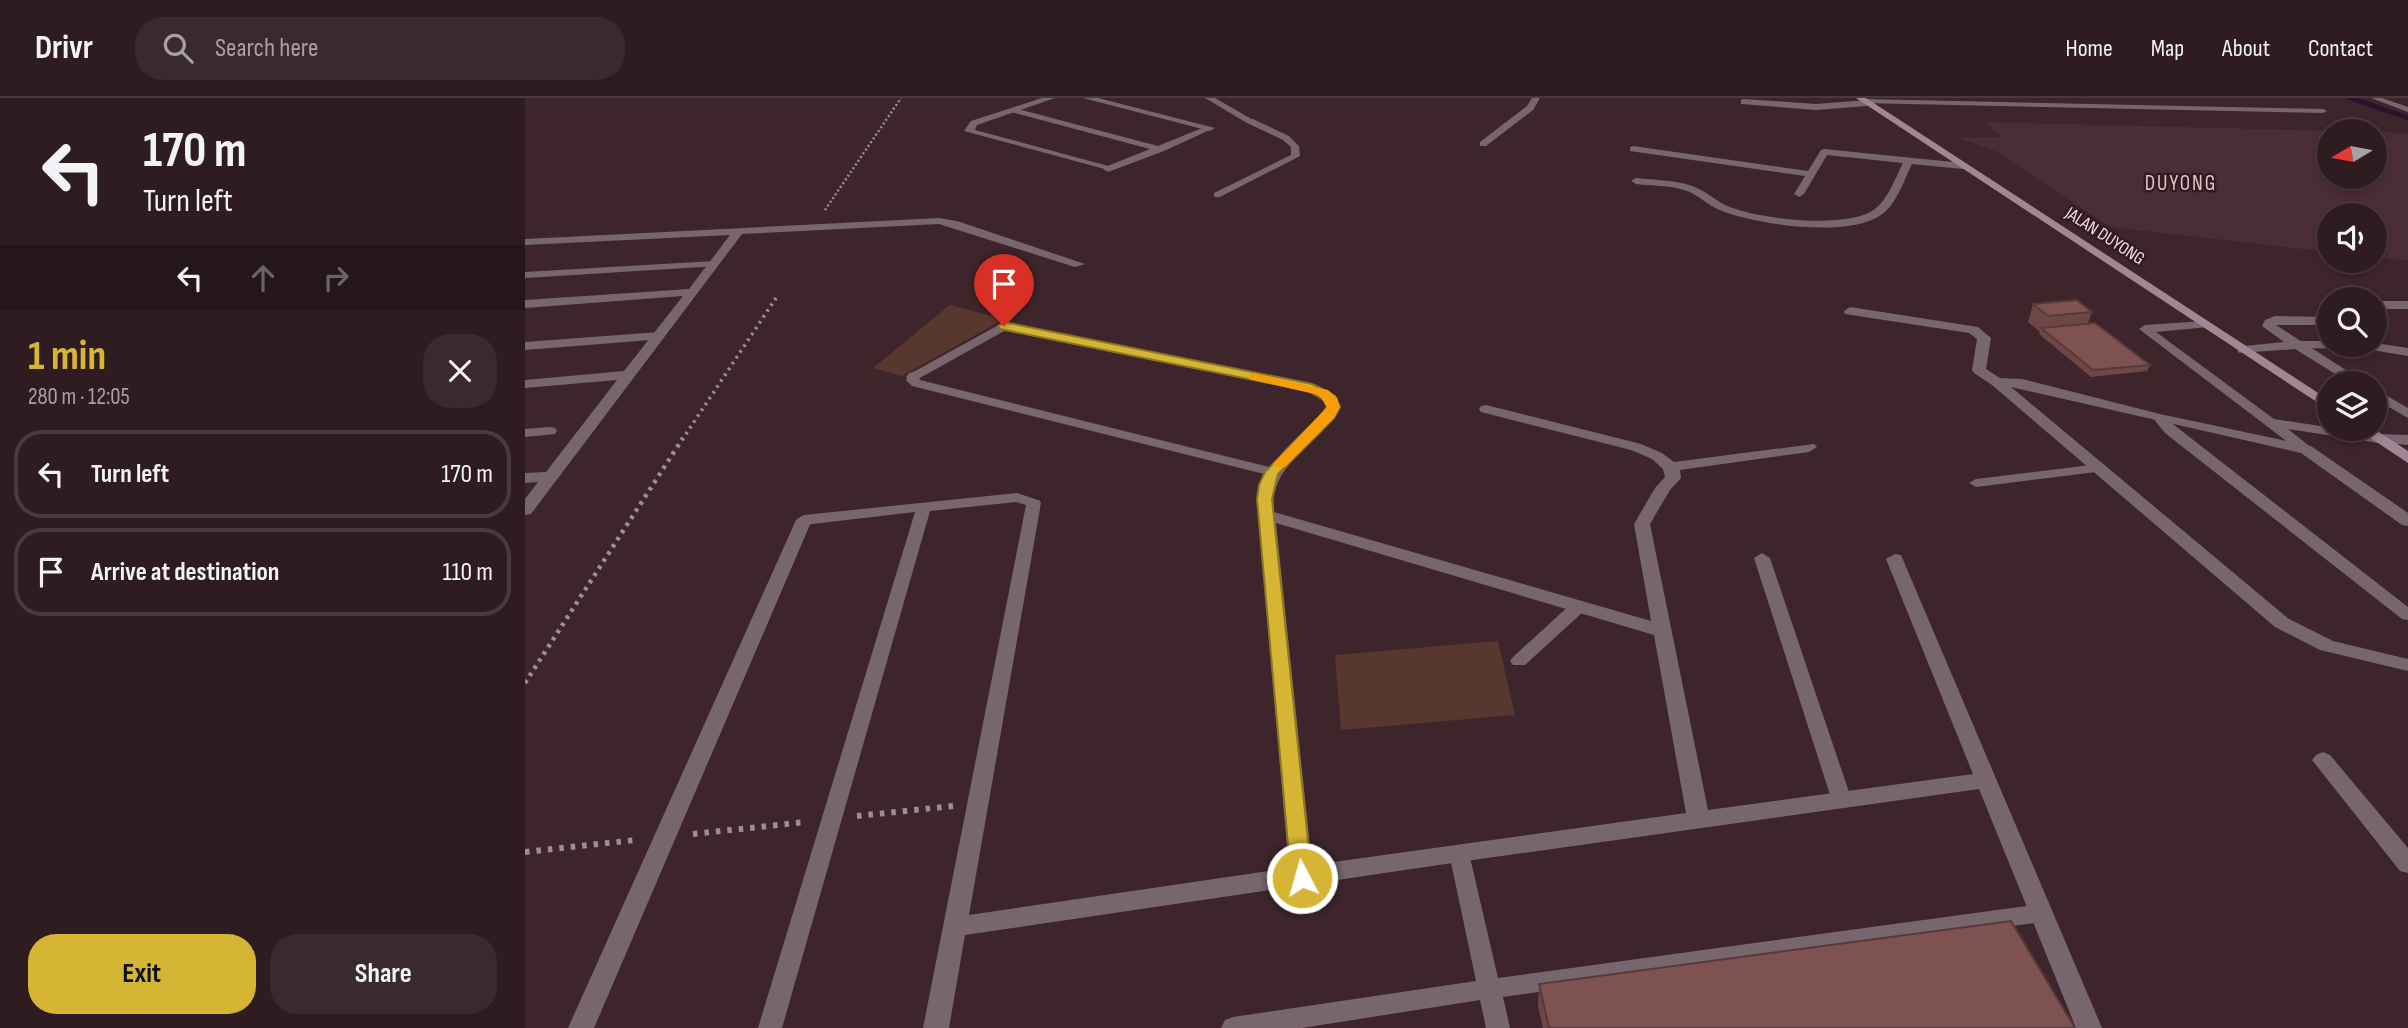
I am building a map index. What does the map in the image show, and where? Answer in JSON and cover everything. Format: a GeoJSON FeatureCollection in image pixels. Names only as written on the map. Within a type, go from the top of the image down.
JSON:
{"type":"FeatureCollection","features":[{"type":"Feature","properties":{"kind":"main road","name":"JALAN DUYONG"},"geometry":{"type":"LineString","coordinates":[[1864,100],[2317,398]]}},
{"type":"Feature","properties":{"kind":"main road"},"geometry":{"type":"LineString","coordinates":[[2382,441],[2408,458]]}},
{"type":"Feature","properties":{"kind":"street"},"geometry":{"type":"LineString","coordinates":[[1051,98],[974,123],[969,131],[1108,169]]}},
{"type":"Feature","properties":{"kind":"street"},"geometry":{"type":"LineString","coordinates":[[1087,98],[1210,128]]}},
{"type":"Feature","properties":{"kind":"street"},"geometry":{"type":"LineString","coordinates":[[1209,98],[1250,121]]}},
{"type":"Feature","properties":{"kind":"street"},"geometry":{"type":"LineString","coordinates":[[1483,145],[1529,108],[1536,98]]}},
{"type":"Feature","properties":{"kind":"street"},"geometry":{"type":"LineString","coordinates":[[1744,102],[1816,107],[1864,100]]}},
{"type":"Feature","properties":{"kind":"street"},"geometry":{"type":"LineString","coordinates":[[1633,149],[1811,174]]}},
{"type":"Feature","properties":{"kind":"street"},"geometry":{"type":"LineString","coordinates":[[1799,194],[1824,152],[1963,166]]}},
{"type":"Feature","properties":{"kind":"street"},"geometry":{"type":"LineString","coordinates":[[1636,181],[1699,192],[1716,205],[1738,213],[1806,223],[1842,223],[1877,213],[1888,200],[1908,162]]}},
{"type":"Feature","properties":{"kind":"street"},"geometry":{"type":"LineString","coordinates":[[525,242],[925,220],[953,223],[1079,264]]}},
{"type":"Feature","properties":{"kind":"street"},"geometry":{"type":"LineString","coordinates":[[525,510],[740,230]]}},
{"type":"Feature","properties":{"kind":"street"},"geometry":{"type":"LineString","coordinates":[[525,304],[692,292]]}},
{"type":"Feature","properties":{"kind":"street"},"geometry":{"type":"LineString","coordinates":[[2387,305],[2408,305]]}},
{"type":"Feature","properties":{"kind":"street"},"geometry":{"type":"LineString","coordinates":[[1850,311],[1973,330],[1984,338],[1979,370],[1997,382],[2282,623],[2327,646],[2408,665]]}},
{"type":"Feature","properties":{"kind":"street"},"geometry":{"type":"LineString","coordinates":[[2317,321],[2275,320],[2269,326],[2339,371]]}},
{"type":"Feature","properties":{"kind":"street"},"geometry":{"type":"LineString","coordinates":[[913,376],[1004,326],[1324,392],[1330,398],[1333,407],[1329,415],[1272,472],[1266,485],[1266,515],[1302,878]]}},
{"type":"Feature","properties":{"kind":"street"},"geometry":{"type":"LineString","coordinates":[[2243,350],[2297,345]]}},
{"type":"Feature","properties":{"kind":"street"},"geometry":{"type":"LineString","coordinates":[[525,384],[628,375]]}},
{"type":"Feature","properties":{"kind":"street"},"geometry":{"type":"LineString","coordinates":[[1997,382],[2022,383],[2160,418],[2306,449],[2408,522]]}},
{"type":"Feature","properties":{"kind":"street"},"geometry":{"type":"LineString","coordinates":[[2387,401],[2408,414]]}},
{"type":"Feature","properties":{"kind":"street"},"geometry":{"type":"LineString","coordinates":[[1486,409],[1636,447],[1657,456],[1671,467],[1673,478],[1663,488],[1642,524],[1699,821]]}},
{"type":"Feature","properties":{"kind":"street"},"geometry":{"type":"LineString","coordinates":[[2387,439],[2408,440]]}},
{"type":"Feature","properties":{"kind":"street"},"geometry":{"type":"LineString","coordinates":[[1671,467],[1809,447]]}},
{"type":"Feature","properties":{"kind":"street"},"geometry":{"type":"LineString","coordinates":[[525,478],[551,476]]}},
{"type":"Feature","properties":{"kind":"street"},"geometry":{"type":"LineString","coordinates":[[936,1028],[1033,503]]}},
{"type":"Feature","properties":{"kind":"street"},"geometry":{"type":"LineString","coordinates":[[1266,515],[1663,631]]}},
{"type":"Feature","properties":{"kind":"street"},"geometry":{"type":"LineString","coordinates":[[581,1028],[804,520]]}},
{"type":"Feature","properties":{"kind":"street"},"geometry":{"type":"LineString","coordinates":[[1895,559],[2089,1028]]}},
{"type":"Feature","properties":{"kind":"street"},"geometry":{"type":"LineString","coordinates":[[2323,760],[2408,864]]}},
{"type":"Feature","properties":{"kind":"street"},"geometry":{"type":"LineString","coordinates":[[954,927],[1459,853],[1987,780]]}},
{"type":"Feature","properties":{"kind":"lane"},"geometry":{"type":"LineString","coordinates":[[2375,98],[2408,110]]}},
{"type":"Feature","properties":{"kind":"lane"},"geometry":{"type":"LineString","coordinates":[[1864,100],[2323,111]]}},
{"type":"Feature","properties":{"kind":"lane"},"geometry":{"type":"LineString","coordinates":[[1014,110],[1161,149]]}},
{"type":"Feature","properties":{"kind":"lane"},"geometry":{"type":"LineString","coordinates":[[1217,195],[1296,156],[1296,146],[1286,138],[1250,121]]}},
{"type":"Feature","properties":{"kind":"lane"},"geometry":{"type":"LineString","coordinates":[[1108,169],[1210,128]]}},
{"type":"Feature","properties":{"kind":"lane"},"geometry":{"type":"LineString","coordinates":[[525,275],[714,264]]}},
{"type":"Feature","properties":{"kind":"lane"},"geometry":{"type":"LineString","coordinates":[[2205,325],[2145,329],[2306,449]]}},
{"type":"Feature","properties":{"kind":"lane"},"geometry":{"type":"LineString","coordinates":[[525,346],[659,336]]}},
{"type":"Feature","properties":{"kind":"lane"},"geometry":{"type":"LineString","coordinates":[[2297,345],[2367,345],[2408,352]]}},
{"type":"Feature","properties":{"kind":"lane"},"geometry":{"type":"LineString","coordinates":[[913,376],[912,380],[916,383],[1272,472]]}},
{"type":"Feature","properties":{"kind":"lane"},"geometry":{"type":"LineString","coordinates":[[2160,418],[2170,430],[2408,615]]}},
{"type":"Feature","properties":{"kind":"lane"},"geometry":{"type":"LineString","coordinates":[[2270,423],[2317,430]]}},
{"type":"Feature","properties":{"kind":"lane"},"geometry":{"type":"LineString","coordinates":[[525,433],[550,431]]}},
{"type":"Feature","properties":{"kind":"lane"},"geometry":{"type":"LineString","coordinates":[[1976,483],[2099,468]]}},
{"type":"Feature","properties":{"kind":"lane"},"geometry":{"type":"LineString","coordinates":[[804,520],[1017,497],[1033,503]]}},
{"type":"Feature","properties":{"kind":"lane"},"geometry":{"type":"LineString","coordinates":[[770,1028],[924,507]]}},
{"type":"Feature","properties":{"kind":"lane"},"geometry":{"type":"LineString","coordinates":[[1762,558],[1842,801]]}},
{"type":"Feature","properties":{"kind":"lane"},"geometry":{"type":"LineString","coordinates":[[1518,661],[1578,607]]}},
{"type":"Feature","properties":{"kind":"lane"},"geometry":{"type":"LineString","coordinates":[[1459,853],[1498,1028]]}},
{"type":"Feature","properties":{"kind":"lane"},"geometry":{"type":"LineString","coordinates":[[1233,1028],[1489,989],[2041,913]]}},
{"type":"Feature","properties":{"kind":"path"},"geometry":{"type":"LineString","coordinates":[[821,225],[895,103],[901,98]]}},
{"type":"Feature","properties":{"kind":"path"},"geometry":{"type":"LineString","coordinates":[[525,683],[600,564],[776,298]]}},
{"type":"Feature","properties":{"kind":"path"},"geometry":{"type":"LineString","coordinates":[[525,852],[665,837]]}},
{"type":"Feature","properties":{"kind":"shaded area"},"geometry":{"type":"Polygon","coordinates":[[[1985,122],[2317,130],[2317,189],[2387,189],[2387,132],[2408,133],[2408,261],[2387,258],[2387,203],[2317,203],[2317,251],[2110,227],[1997,152],[1959,138],[2002,137],[1985,122]]]}},
{"type":"Feature","properties":{"kind":"shaded area"},"geometry":{"type":"Polygon","coordinates":[[[950,305],[1004,319],[902,376],[873,368],[950,305]]]}},
{"type":"Feature","properties":{"kind":"shaded area"},"geometry":{"type":"Polygon","coordinates":[[[1498,641],[1515,715],[1341,730],[1335,655],[1498,641]]]}},
{"type":"Feature","properties":{"kind":"building"},"geometry":{"type":"Polygon","coordinates":[[[2077,300],[2092,312],[2048,316],[2033,304],[2077,300]]]}},
{"type":"Feature","properties":{"kind":"building"},"geometry":{"type":"Polygon","coordinates":[[[2095,323],[2150,365],[2093,370],[2041,328],[2095,323]]]}},
{"type":"Feature","properties":{"kind":"building"},"geometry":{"type":"Polygon","coordinates":[[[2011,921],[2075,1028],[1549,1028],[1539,984],[2011,921]]]}},
{"type":"Feature","properties":{"kind":"waterway"},"geometry":{"type":"LineString","coordinates":[[2350,98],[2408,118]]}},
{"type":"Feature","properties":{"kind":"slow traffic"},"geometry":{"type":"LineString","coordinates":[[1254,376],[1324,392],[1333,407],[1329,415],[1280,464]]}},
{"type":"Feature","properties":{"kind":"district","name":"DUYONG"},"geometry":{"type":"Point","coordinates":[2181,183]}},
{"type":"Feature","properties":{"kind":"route"},"geometry":{"type":"LineString","coordinates":[[1004,326],[1312,388],[1324,392],[1330,398],[1333,407],[1329,415],[1272,472],[1266,485],[1265,499],[1302,878]]}}]}
